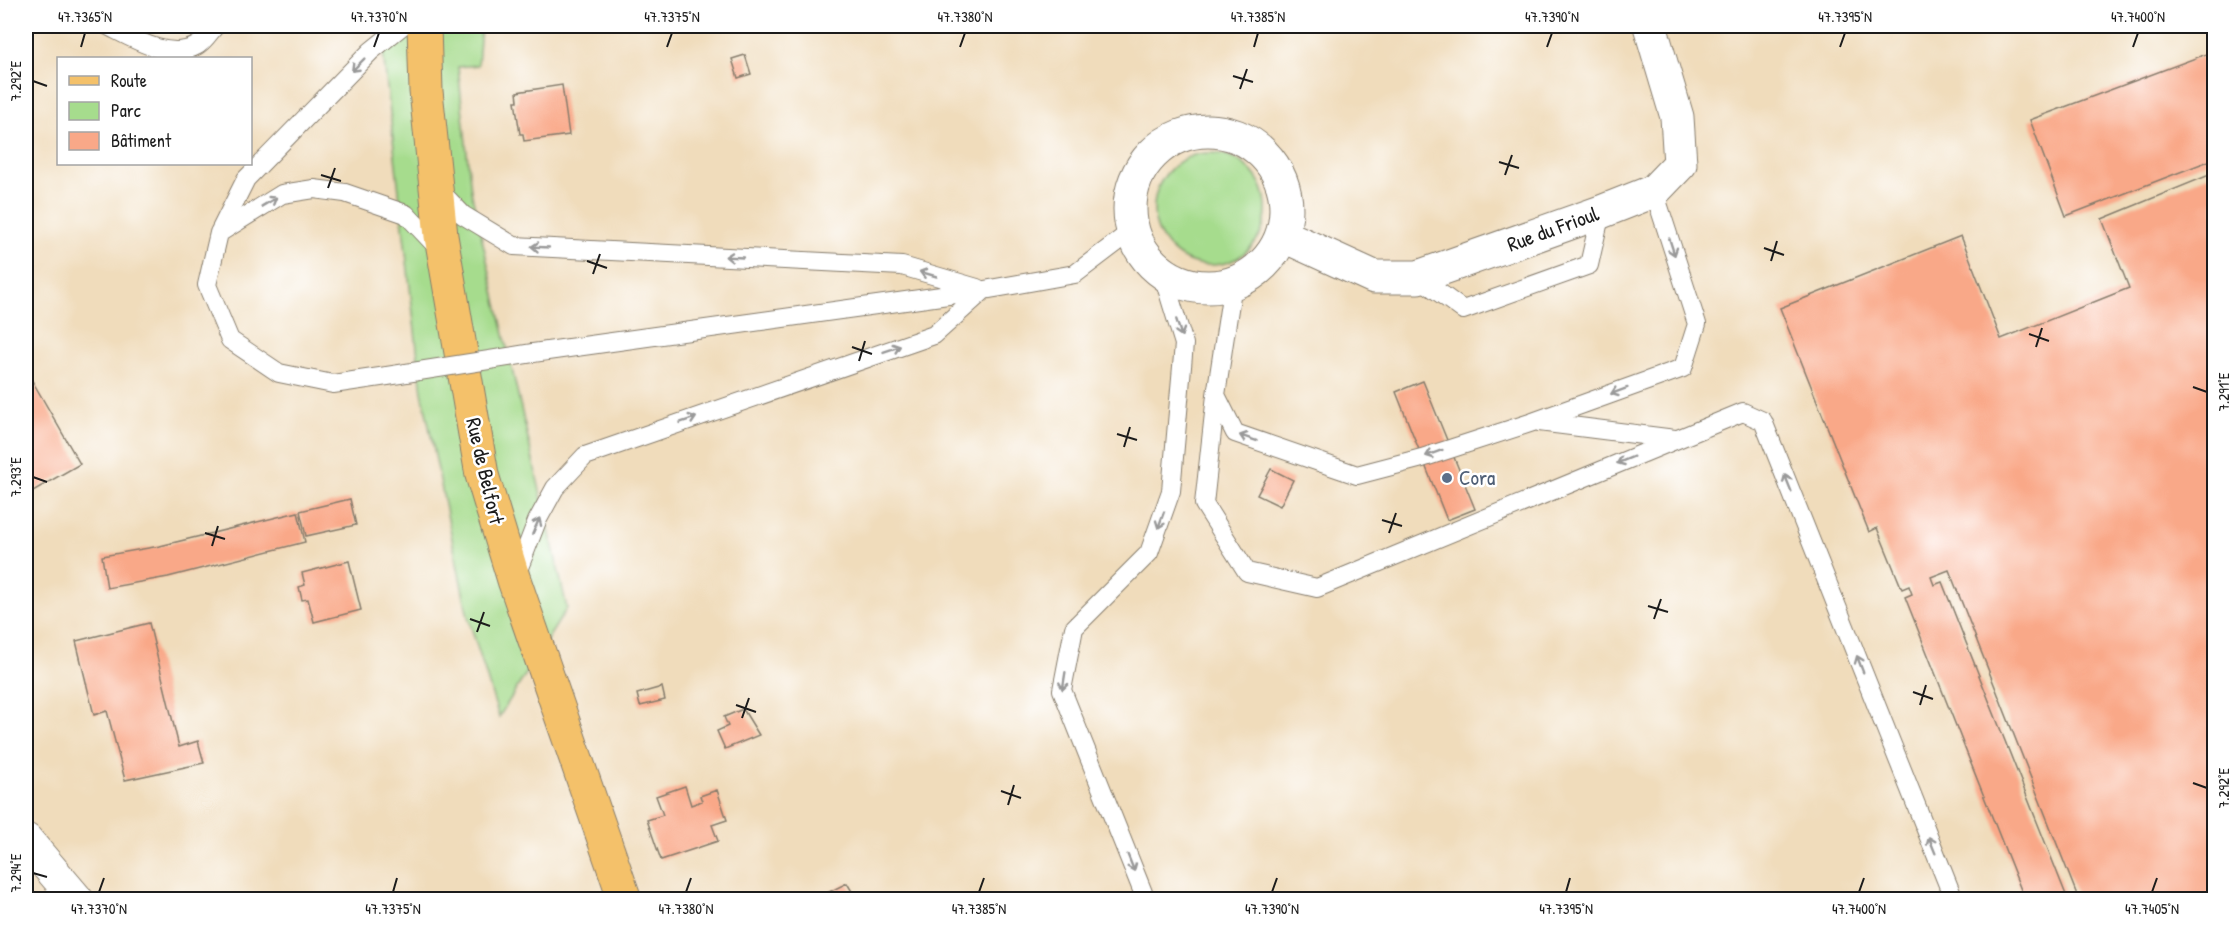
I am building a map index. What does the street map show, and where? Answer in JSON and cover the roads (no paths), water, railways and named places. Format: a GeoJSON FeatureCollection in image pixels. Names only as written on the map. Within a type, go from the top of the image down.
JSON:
{"type":"FeatureCollection","features":[{"type":"Feature","properties":{"kind":"main road","name":"Rue de Belfort"},"geometry":{"type":"LineString","coordinates":[[424,26],[426,91],[444,255],[482,475],[514,580],[625,900]]}},
{"type":"Feature","properties":{"kind":"street","name":"Rue du Frioul"},"geometry":{"type":"LineString","coordinates":[[1282,235],[1374,277],[1418,277],[1654,191],[1680,164],[1677,117],[1650,26]]}},
{"type":"Feature","properties":{"kind":"street"},"geometry":{"type":"LineString","coordinates":[[1214,131],[1237,136],[1257,148],[1273,166],[1283,188],[1286,212],[1282,235],[1270,256],[1254,273],[1233,283],[1208,288],[1184,284],[1162,272],[1144,254],[1133,230],[1130,205],[1135,180],[1148,158],[1168,142],[1190,133],[1214,131]]}},
{"type":"Feature","properties":{"kind":"street"},"geometry":{"type":"LineString","coordinates":[[26,840],[77,900]]}},
{"type":"Feature","properties":{"kind":"lane"},"geometry":{"type":"LineString","coordinates":[[108,26],[141,42],[176,51],[197,46],[215,26]]}},
{"type":"Feature","properties":{"kind":"lane"},"geometry":{"type":"LineString","coordinates":[[402,26],[371,51],[246,179],[219,233],[207,285],[230,340],[279,373],[333,384],[533,353],[984,290],[1076,274],[1133,230]]}},
{"type":"Feature","properties":{"kind":"lane"},"geometry":{"type":"LineString","coordinates":[[436,187],[463,215],[514,246],[902,266],[984,290]]}},
{"type":"Feature","properties":{"kind":"lane"},"geometry":{"type":"LineString","coordinates":[[219,233],[282,194],[314,189],[345,193],[406,214],[444,255]]}},
{"type":"Feature","properties":{"kind":"lane"},"geometry":{"type":"LineString","coordinates":[[1216,395],[1235,433],[1356,475],[1422,458],[1533,422],[1683,368],[1697,324],[1654,191]]}},
{"type":"Feature","properties":{"kind":"lane"},"geometry":{"type":"LineString","coordinates":[[1418,277],[1463,310],[1589,265],[1601,212]]}},
{"type":"Feature","properties":{"kind":"lane"},"geometry":{"type":"LineString","coordinates":[[1146,900],[1062,690],[1074,628],[1149,553],[1171,491],[1184,344],[1162,272]]}},
{"type":"Feature","properties":{"kind":"lane"},"geometry":{"type":"LineString","coordinates":[[1233,283],[1216,395],[1204,504],[1247,572],[1317,588],[1743,412],[1763,421],[1954,900]]}},
{"type":"Feature","properties":{"kind":"lane"},"geometry":{"type":"LineString","coordinates":[[514,580],[537,521],[555,488],[585,456],[934,335],[984,290]]}},
{"type":"Feature","properties":{"kind":"lane"},"geometry":{"type":"LineString","coordinates":[[1533,422],[1677,439]]}},
{"type":"Feature","properties":{"kind":"place","name":"Cora"},"geometry":{"type":"Point","coordinates":[1447,478]}}]}
